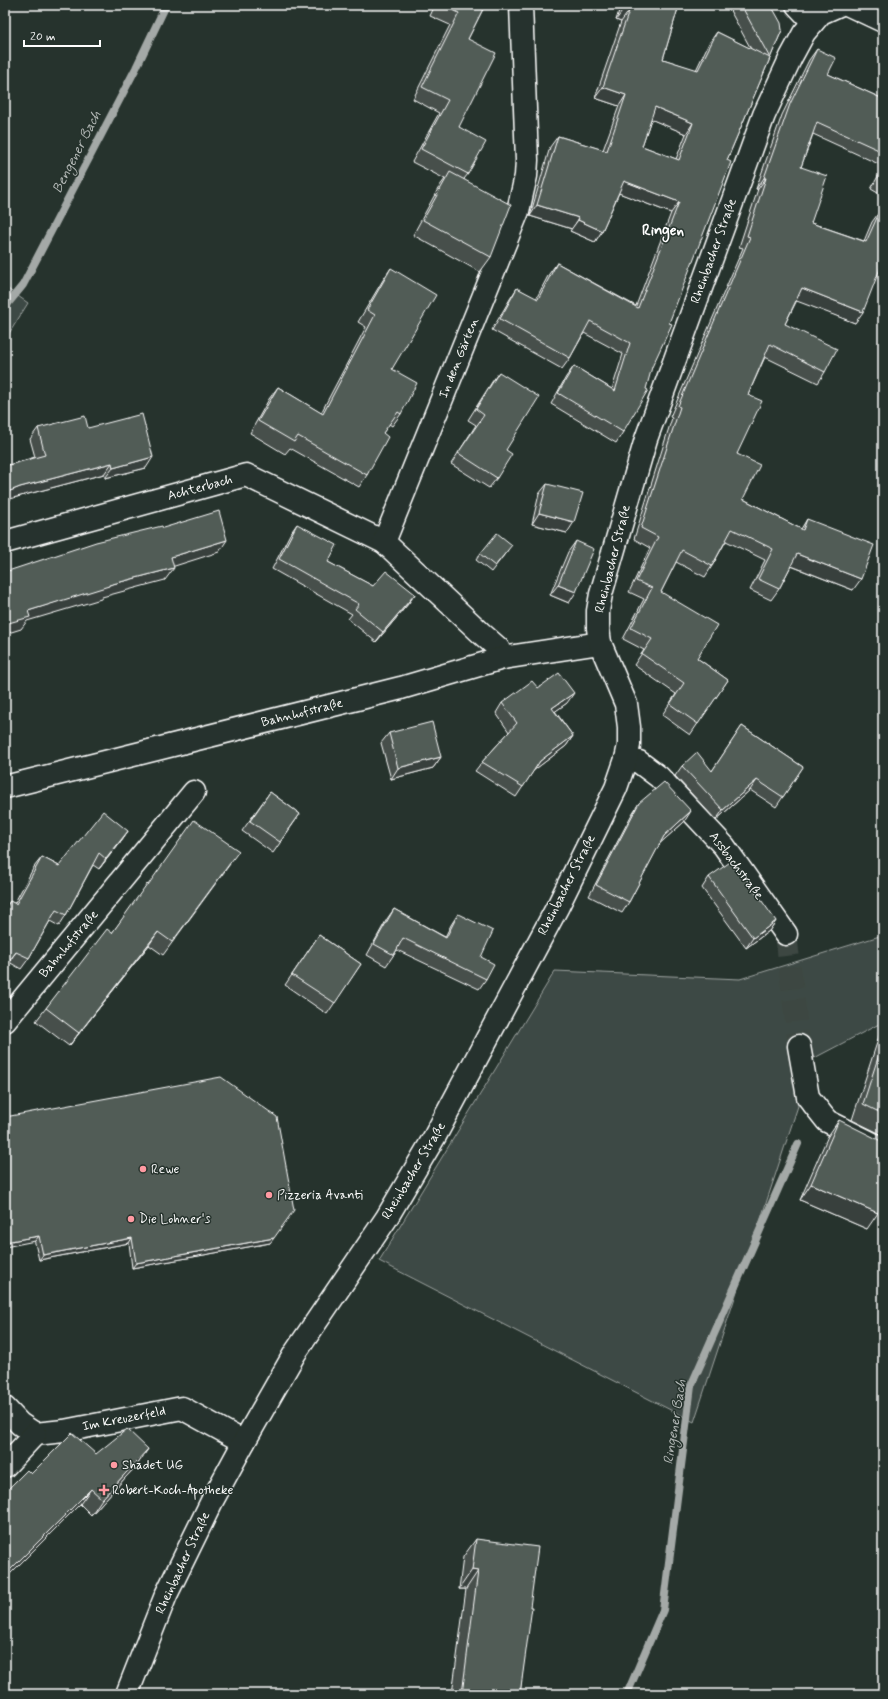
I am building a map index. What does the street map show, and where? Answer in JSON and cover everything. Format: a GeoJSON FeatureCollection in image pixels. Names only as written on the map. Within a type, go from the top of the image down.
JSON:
{"type":"FeatureCollection","features":[{"type":"Feature","properties":{"kind":"street","name":"In den Gärten"},"geometry":{"type":"LineString","coordinates":[[384,542],[518,211],[527,160],[521,5]]}},
{"type":"Feature","properties":{"kind":"street"},"geometry":{"type":"LineString","coordinates":[[797,5],[813,22]]}},
{"type":"Feature","properties":{"kind":"street","name":"Rheinbacher Straße"},"geometry":{"type":"LineString","coordinates":[[127,1694],[166,1595],[212,1501],[295,1353],[386,1219],[435,1136],[558,906],[616,788],[629,745],[628,714],[621,691],[600,643],[598,628],[601,594],[646,439],[764,115],[804,33],[813,22],[828,9],[839,5]]}},
{"type":"Feature","properties":{"kind":"street"},"geometry":{"type":"LineString","coordinates":[[859,7],[883,21]]}},
{"type":"Feature","properties":{"kind":"street","name":"Achterbach"},"geometry":{"type":"LineString","coordinates":[[5,542],[246,475],[384,542]]}},
{"type":"Feature","properties":{"kind":"street"},"geometry":{"type":"LineString","coordinates":[[384,542],[481,634],[498,648],[503,658]]}},
{"type":"Feature","properties":{"kind":"street","name":"Bahnhofstraße"},"geometry":{"type":"LineString","coordinates":[[5,787],[401,688],[503,658],[600,643]]}},
{"type":"Feature","properties":{"kind":"street","name":"Assbachstraße"},"geometry":{"type":"LineString","coordinates":[[626,759],[639,762],[659,777],[724,846],[786,934]]}},
{"type":"Feature","properties":{"kind":"street","name":"Bahnhofstraße"},"geometry":{"type":"LineString","coordinates":[[5,1021],[194,792]]}},
{"type":"Feature","properties":{"kind":"street"},"geometry":{"type":"LineString","coordinates":[[799,1046],[808,1097],[827,1121],[883,1149]]}},
{"type":"Feature","properties":{"kind":"street"},"geometry":{"type":"LineString","coordinates":[[5,1408],[20,1424],[35,1434],[5,1466]]}},
{"type":"Feature","properties":{"kind":"street","name":"Im Kreuzerfeld"},"geometry":{"type":"LineString","coordinates":[[35,1434],[64,1431],[182,1408],[244,1442]]}},
{"type":"Feature","properties":{"kind":"shaded area"},"geometry":{"type":"Polygon","coordinates":[[[5,287],[28,303],[5,340],[5,287]]]}},
{"type":"Feature","properties":{"kind":"shaded area"},"geometry":{"type":"Polygon","coordinates":[[[883,935],[883,1022],[801,1065],[798,1106],[694,1422],[379,1261],[555,971],[740,979],[883,935]]]}},
{"type":"Feature","properties":{"kind":"building"},"geometry":{"type":"Polygon","coordinates":[[[443,5],[485,5],[468,39],[496,53],[459,127],[486,142],[468,174],[421,149],[448,100],[422,87],[459,13],[443,5]]]}},
{"type":"Feature","properties":{"kind":"building"},"geometry":{"type":"Polygon","coordinates":[[[625,5],[679,5],[663,59],[698,70],[717,32],[770,58],[741,5],[771,5],[781,23],[782,30],[727,160],[731,162],[669,323],[672,324],[652,367],[646,389],[648,390],[623,432],[558,393],[574,366],[615,391],[630,343],[590,321],[570,358],[500,319],[517,288],[538,299],[557,263],[638,308],[679,202],[624,181],[602,231],[578,220],[579,218],[537,205],[558,136],[607,151],[626,95],[603,87],[629,11],[624,9],[625,5]],[[655,107],[642,146],[679,160],[693,123],[655,107]]]}},
{"type":"Feature","properties":{"kind":"building"},"geometry":{"type":"Polygon","coordinates":[[[817,49],[836,58],[828,74],[883,99],[883,152],[817,122],[801,167],[827,176],[811,223],[866,242],[880,211],[883,212],[883,261],[863,312],[802,288],[785,324],[837,349],[825,372],[770,344],[748,395],[762,401],[737,454],[760,465],[743,499],[803,530],[807,519],[874,545],[861,579],[797,554],[779,589],[758,579],[773,549],[732,529],[712,566],[682,550],[661,592],[717,625],[697,658],[728,680],[698,724],[670,704],[684,683],[642,654],[652,639],[631,628],[652,588],[636,581],[658,537],[641,528],[680,407],[678,406],[750,237],[747,236],[766,178],[764,178],[790,104],[817,49]]]}},
{"type":"Feature","properties":{"kind":"building"},"geometry":{"type":"Polygon","coordinates":[[[883,171],[883,180],[879,178],[883,171]]]}},
{"type":"Feature","properties":{"kind":"building"},"geometry":{"type":"Polygon","coordinates":[[[450,172],[511,205],[491,257],[423,220],[450,172]]]}},
{"type":"Feature","properties":{"kind":"building"},"geometry":{"type":"Polygon","coordinates":[[[391,268],[436,295],[392,369],[417,383],[401,414],[398,412],[383,433],[388,437],[367,475],[298,436],[294,442],[258,421],[278,387],[323,414],[375,315],[367,310],[391,268]]]}},
{"type":"Feature","properties":{"kind":"building"},"geometry":{"type":"Polygon","coordinates":[[[499,372],[539,397],[506,450],[512,454],[497,478],[458,453],[484,415],[476,409],[499,372]]]}},
{"type":"Feature","properties":{"kind":"building"},"geometry":{"type":"Polygon","coordinates":[[[142,414],[153,457],[113,468],[112,463],[20,487],[5,493],[5,466],[45,455],[38,428],[85,416],[88,428],[142,414]]]}},
{"type":"Feature","properties":{"kind":"building"},"geometry":{"type":"Polygon","coordinates":[[[547,484],[583,493],[574,522],[539,513],[547,484]]]}},
{"type":"Feature","properties":{"kind":"building"},"geometry":{"type":"Polygon","coordinates":[[[219,511],[227,540],[171,557],[174,568],[109,585],[28,611],[30,617],[5,624],[5,572],[96,542],[162,526],[163,528],[219,511]]]}},
{"type":"Feature","properties":{"kind":"building"},"geometry":{"type":"Polygon","coordinates":[[[297,524],[337,545],[328,562],[373,586],[386,571],[415,594],[383,632],[355,609],[359,604],[279,559],[297,524]]]}},
{"type":"Feature","properties":{"kind":"building"},"geometry":{"type":"Polygon","coordinates":[[[497,533],[512,545],[495,566],[480,554],[497,533]]]}},
{"type":"Feature","properties":{"kind":"building"},"geometry":{"type":"Polygon","coordinates":[[[576,541],[594,549],[576,592],[558,585],[576,541]]]}},
{"type":"Feature","properties":{"kind":"building"},"geometry":{"type":"Polygon","coordinates":[[[559,673],[574,693],[552,708],[573,736],[540,761],[523,787],[482,762],[517,723],[502,703],[532,681],[538,688],[559,673]]]}},
{"type":"Feature","properties":{"kind":"building"},"geometry":{"type":"Polygon","coordinates":[[[432,722],[441,757],[398,768],[389,733],[432,722]]]}},
{"type":"Feature","properties":{"kind":"building"},"geometry":{"type":"Polygon","coordinates":[[[742,726],[803,767],[783,797],[757,780],[723,810],[682,766],[697,752],[712,771],[742,726]]]}},
{"type":"Feature","properties":{"kind":"building"},"geometry":{"type":"Polygon","coordinates":[[[664,782],[691,811],[664,836],[629,902],[596,885],[639,803],[664,782]]]}},
{"type":"Feature","properties":{"kind":"building"},"geometry":{"type":"Polygon","coordinates":[[[270,792],[300,814],[280,842],[250,821],[270,792]]]}},
{"type":"Feature","properties":{"kind":"building"},"geometry":{"type":"Polygon","coordinates":[[[103,811],[128,831],[106,859],[99,853],[66,915],[56,910],[29,958],[16,952],[5,966],[5,909],[10,901],[16,904],[42,857],[59,866],[103,811]]]}},
{"type":"Feature","properties":{"kind":"building"},"geometry":{"type":"Polygon","coordinates":[[[194,820],[239,851],[172,942],[158,932],[79,1033],[46,1008],[107,929],[112,933],[194,820]]]}},
{"type":"Feature","properties":{"kind":"building"},"geometry":{"type":"Polygon","coordinates":[[[733,860],[776,921],[753,938],[709,877],[733,860]]]}},
{"type":"Feature","properties":{"kind":"building"},"geometry":{"type":"Polygon","coordinates":[[[394,909],[446,938],[458,914],[493,931],[481,957],[494,964],[486,979],[403,938],[394,955],[374,944],[394,909]]]}},
{"type":"Feature","properties":{"kind":"building"},"geometry":{"type":"Polygon","coordinates":[[[319,935],[361,964],[335,1003],[292,975],[319,935]]]}},
{"type":"Feature","properties":{"kind":"building"},"geometry":{"type":"Polygon","coordinates":[[[883,1042],[883,1114],[863,1104],[883,1042]]]}},
{"type":"Feature","properties":{"kind":"building","name":"Rewe"},"geometry":{"type":"Polygon","coordinates":[[[221,1077],[277,1117],[294,1210],[274,1238],[136,1263],[132,1238],[43,1255],[39,1236],[5,1242],[5,1117],[221,1077]]]}},
{"type":"Feature","properties":{"kind":"building"},"geometry":{"type":"Polygon","coordinates":[[[839,1120],[883,1142],[883,1201],[878,1213],[811,1184],[839,1120]]]}},
{"type":"Feature","properties":{"kind":"building"},"geometry":{"type":"Polygon","coordinates":[[[127,1429],[148,1449],[102,1499],[91,1489],[5,1575],[5,1492],[27,1470],[31,1474],[72,1433],[96,1454],[127,1429]]]}},
{"type":"Feature","properties":{"kind":"building"},"geometry":{"type":"Polygon","coordinates":[[[476,1539],[538,1547],[530,1607],[532,1607],[520,1694],[462,1694],[478,1571],[472,1570],[476,1539]]]}},
{"type":"Feature","properties":{"kind":"waterway","name":"Bengener Bach"},"geometry":{"type":"LineString","coordinates":[[5,307],[23,285],[136,68],[166,5]]}},
{"type":"Feature","properties":{"kind":"waterway","name":"Ringener Bach"},"geometry":{"type":"LineString","coordinates":[[627,1694],[663,1610],[691,1386],[798,1144]]}},
{"type":"Feature","properties":{"kind":"tunnel"},"geometry":{"type":"LineString","coordinates":[[786,934],[799,1046]]}},
{"type":"Feature","properties":{"kind":"place","name":"Rewe"},"geometry":{"type":"Point","coordinates":[143,1169]}},
{"type":"Feature","properties":{"kind":"place","name":"Pizzeria Avanti"},"geometry":{"type":"Point","coordinates":[269,1195]}},
{"type":"Feature","properties":{"kind":"place","name":"Die Lohner's"},"geometry":{"type":"Point","coordinates":[131,1219]}},
{"type":"Feature","properties":{"kind":"place","name":"Shadet UG"},"geometry":{"type":"Point","coordinates":[114,1465]}},
{"type":"Feature","properties":{"kind":"place","name":"Robert-Koch-Apotheke"},"geometry":{"type":"Point","coordinates":[104,1490]}},
{"type":"Feature","properties":{"kind":"district","name":"Ringen"},"geometry":{"type":"Point","coordinates":[663,231]}}]}
